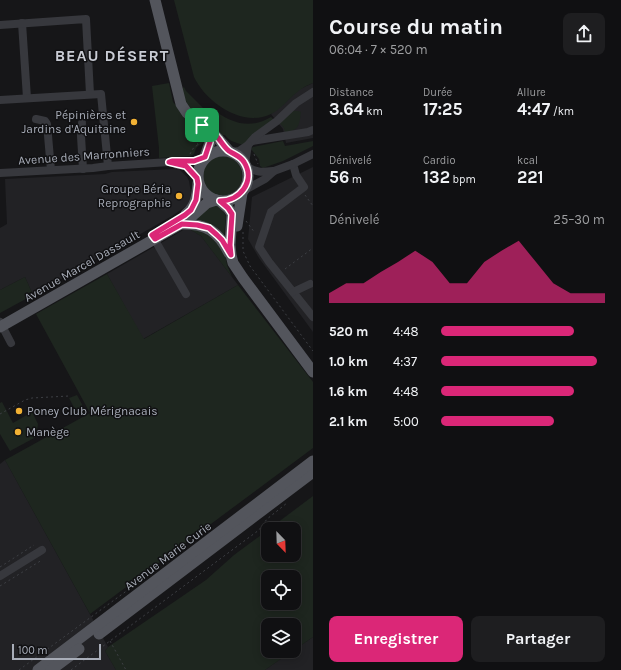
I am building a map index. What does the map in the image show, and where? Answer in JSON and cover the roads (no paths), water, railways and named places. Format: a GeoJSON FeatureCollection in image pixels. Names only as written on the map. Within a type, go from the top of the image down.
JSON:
{"type":"FeatureCollection","features":[{"type":"Feature","properties":{"kind":"main road"},"geometry":{"type":"LineString","coordinates":[[155,0],[181,104],[188,113],[213,133],[245,164],[248,176],[246,186],[242,192],[232,200],[218,201]]}},
{"type":"Feature","properties":{"kind":"main road"},"geometry":{"type":"LineString","coordinates":[[202,125],[210,142],[204,158],[198,167],[198,181],[202,191],[208,197],[218,201],[228,208],[232,214],[230,245],[231,255]]}},
{"type":"Feature","properties":{"kind":"main road"},"geometry":{"type":"LineString","coordinates":[[204,158],[216,151],[231,152]]}},
{"type":"Feature","properties":{"kind":"main road","name":"Avenue Marcel Dassault"},"geometry":{"type":"LineString","coordinates":[[154,237],[191,210],[195,203],[198,181]]}},
{"type":"Feature","properties":{"kind":"main road"},"geometry":{"type":"LineString","coordinates":[[242,192],[236,237],[239,259],[249,275],[313,360]]}},
{"type":"Feature","properties":{"kind":"main road","name":"Avenue Marcel Dassault"},"geometry":{"type":"LineString","coordinates":[[1,325],[154,237],[182,224],[207,203],[218,201]]}},
{"type":"Feature","properties":{"kind":"main road"},"geometry":{"type":"LineString","coordinates":[[182,224],[204,226],[222,240],[238,271],[313,372]]}},
{"type":"Feature","properties":{"kind":"main road","name":"Avenue Marie Curie"},"geometry":{"type":"LineString","coordinates":[[38,670],[313,462]]}},
{"type":"Feature","properties":{"kind":"main road","name":"Avenue Marie Curie"},"geometry":{"type":"LineString","coordinates":[[51,670],[313,472]]}},
{"type":"Feature","properties":{"kind":"street"},"geometry":{"type":"LineString","coordinates":[[0,25],[86,19],[90,94]]}},
{"type":"Feature","properties":{"kind":"street"},"geometry":{"type":"LineString","coordinates":[[22,23],[27,98]]}},
{"type":"Feature","properties":{"kind":"street"},"geometry":{"type":"LineString","coordinates":[[231,152],[239,151],[250,143],[255,137],[275,123],[296,103],[313,92]]}},
{"type":"Feature","properties":{"kind":"street"},"geometry":{"type":"LineString","coordinates":[[0,100],[101,94],[108,166]]}},
{"type":"Feature","properties":{"kind":"street"},"geometry":{"type":"LineString","coordinates":[[36,119],[46,121],[47,124],[51,170]]}},
{"type":"Feature","properties":{"kind":"street"},"geometry":{"type":"LineString","coordinates":[[82,123],[81,136],[83,169]]}},
{"type":"Feature","properties":{"kind":"street"},"geometry":{"type":"LineString","coordinates":[[275,123],[280,130],[281,136]]}},
{"type":"Feature","properties":{"kind":"street"},"geometry":{"type":"LineString","coordinates":[[250,143],[313,130]]}},
{"type":"Feature","properties":{"kind":"street"},"geometry":{"type":"LineString","coordinates":[[250,143],[245,164],[257,172],[263,173],[274,171],[313,154]]}},
{"type":"Feature","properties":{"kind":"street","name":"Avenue des Marronniers"},"geometry":{"type":"LineString","coordinates":[[0,173],[83,169],[172,161],[194,161],[204,158]]}},
{"type":"Feature","properties":{"kind":"street","name":"Avenue des Marronniers"},"geometry":{"type":"LineString","coordinates":[[169,162],[186,166],[198,181]]}},
{"type":"Feature","properties":{"kind":"street"},"geometry":{"type":"LineString","coordinates":[[293,164],[296,175],[304,187],[271,212],[259,247],[269,262],[313,317]]}},
{"type":"Feature","properties":{"kind":"street"},"geometry":{"type":"LineString","coordinates":[[242,192],[265,179],[274,171]]}},
{"type":"Feature","properties":{"kind":"street"},"geometry":{"type":"LineString","coordinates":[[154,237],[186,294]]}},
{"type":"Feature","properties":{"kind":"street"},"geometry":{"type":"LineString","coordinates":[[293,292],[310,284]]}},
{"type":"Feature","properties":{"kind":"street"},"geometry":{"type":"LineString","coordinates":[[1,325],[11,342]]}},
{"type":"Feature","properties":{"kind":"street"},"geometry":{"type":"LineString","coordinates":[[0,576],[42,550]]}},
{"type":"Feature","properties":{"kind":"place","name":"Pépinières et Jardins d'Aquitaine"},"geometry":{"type":"Point","coordinates":[134,122]}},
{"type":"Feature","properties":{"kind":"place","name":"Groupe Béria Reprographie"},"geometry":{"type":"Point","coordinates":[179,196]}},
{"type":"Feature","properties":{"kind":"place","name":"Poney Club Mérignacais"},"geometry":{"type":"Point","coordinates":[19,411]}},
{"type":"Feature","properties":{"kind":"place","name":"Manège"},"geometry":{"type":"Point","coordinates":[18,432]}},
{"type":"Feature","properties":{"kind":"district","name":"BEAU DÉSERT"},"geometry":{"type":"Point","coordinates":[112,55]}}]}
